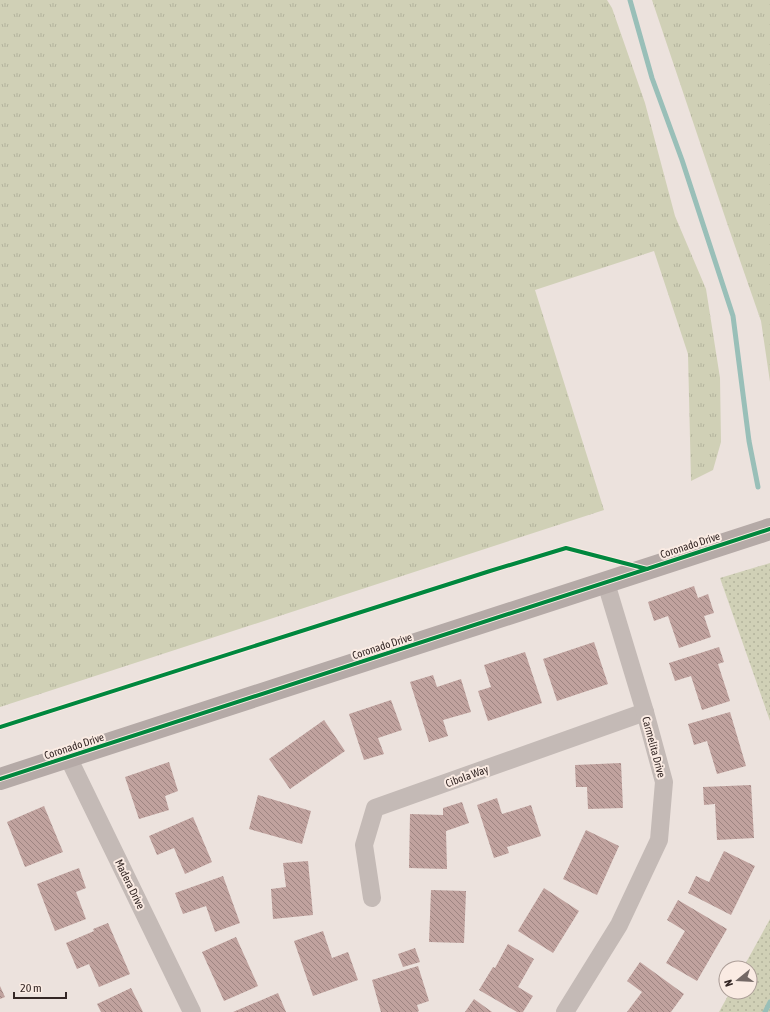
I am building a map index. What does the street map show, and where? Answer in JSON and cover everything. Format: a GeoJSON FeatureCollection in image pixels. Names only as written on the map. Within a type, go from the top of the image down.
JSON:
{"type":"FeatureCollection","features":[{"type":"Feature","properties":{"kind":"street","name":"Coronado Drive"},"geometry":{"type":"LineString","coordinates":[[0,779],[770,529]]}},
{"type":"Feature","properties":{"kind":"street","name":"Carmelita Drive"},"geometry":{"type":"LineString","coordinates":[[566,1012],[619,925],[659,840],[664,782],[645,712],[606,583]]}},
{"type":"Feature","properties":{"kind":"street","name":"Cibola Way"},"geometry":{"type":"LineString","coordinates":[[372,898],[364,845],[375,808],[645,712]]}},
{"type":"Feature","properties":{"kind":"street","name":"Madera Drive"},"geometry":{"type":"LineString","coordinates":[[68,757],[192,1012]]}},
{"type":"Feature","properties":{"kind":"green space"},"geometry":{"type":"Polygon","coordinates":[[[0,0],[607,0],[612,8],[645,103],[675,216],[706,289],[720,378],[721,442],[713,470],[691,481],[688,354],[654,251],[535,290],[604,510],[0,707],[0,0]]]}},
{"type":"Feature","properties":{"kind":"green space"},"geometry":{"type":"Polygon","coordinates":[[[652,0],[770,0],[770,382],[761,321],[652,0]]]}},
{"type":"Feature","properties":{"kind":"green space"},"geometry":{"type":"Polygon","coordinates":[[[770,563],[770,721],[720,578],[770,563]]]}},
{"type":"Feature","properties":{"kind":"green space"},"geometry":{"type":"Polygon","coordinates":[[[770,919],[770,1012],[719,1012],[726,1000],[758,1000],[758,960],[747,960],[770,919]]]}},
{"type":"Feature","properties":{"kind":"building"},"geometry":{"type":"Polygon","coordinates":[[[694,586],[698,598],[708,594],[714,613],[704,616],[711,637],[679,648],[668,616],[654,621],[648,602],[694,586]]]}},
{"type":"Feature","properties":{"kind":"building"},"geometry":{"type":"Polygon","coordinates":[[[594,642],[608,684],[557,701],[543,659],[594,642]]]}},
{"type":"Feature","properties":{"kind":"building"},"geometry":{"type":"Polygon","coordinates":[[[719,647],[724,662],[718,664],[730,701],[702,710],[691,676],[675,681],[669,663],[719,647]]]}},
{"type":"Feature","properties":{"kind":"building"},"geometry":{"type":"Polygon","coordinates":[[[525,652],[542,703],[488,721],[478,691],[491,687],[484,665],[525,652]]]}},
{"type":"Feature","properties":{"kind":"building"},"geometry":{"type":"Polygon","coordinates":[[[433,675],[437,687],[461,679],[471,712],[443,720],[448,736],[429,742],[410,682],[433,675]]]}},
{"type":"Feature","properties":{"kind":"building"},"geometry":{"type":"Polygon","coordinates":[[[391,700],[402,730],[378,738],[384,754],[364,760],[349,714],[391,700]]]}},
{"type":"Feature","properties":{"kind":"building"},"geometry":{"type":"Polygon","coordinates":[[[730,712],[746,766],[717,774],[707,741],[694,745],[688,724],[730,712]]]}},
{"type":"Feature","properties":{"kind":"building"},"geometry":{"type":"Polygon","coordinates":[[[324,720],[345,751],[290,789],[269,759],[324,720]]]}},
{"type":"Feature","properties":{"kind":"building"},"geometry":{"type":"Polygon","coordinates":[[[169,762],[178,791],[165,796],[169,810],[139,819],[125,777],[169,762]]]}},
{"type":"Feature","properties":{"kind":"building"},"geometry":{"type":"Polygon","coordinates":[[[621,763],[623,808],[588,809],[587,787],[576,787],[575,765],[621,763]]]}},
{"type":"Feature","properties":{"kind":"building"},"geometry":{"type":"Polygon","coordinates":[[[751,785],[754,838],[717,840],[715,804],[704,805],[703,787],[751,785]]]}},
{"type":"Feature","properties":{"kind":"building"},"geometry":{"type":"Polygon","coordinates":[[[258,795],[311,811],[302,844],[249,829],[258,795]]]}},
{"type":"Feature","properties":{"kind":"building"},"geometry":{"type":"Polygon","coordinates":[[[497,798],[502,814],[531,805],[541,836],[507,847],[509,853],[494,858],[477,805],[497,798]]]}},
{"type":"Feature","properties":{"kind":"building"},"geometry":{"type":"Polygon","coordinates":[[[462,802],[469,823],[446,831],[447,869],[409,868],[410,814],[443,815],[443,808],[462,802]]]}},
{"type":"Feature","properties":{"kind":"building"},"geometry":{"type":"Polygon","coordinates":[[[44,806],[63,852],[25,867],[7,822],[44,806]]]}},
{"type":"Feature","properties":{"kind":"building"},"geometry":{"type":"Polygon","coordinates":[[[193,817],[212,862],[185,874],[174,848],[157,855],[149,836],[193,817]]]}},
{"type":"Feature","properties":{"kind":"building"},"geometry":{"type":"Polygon","coordinates":[[[586,830],[619,846],[597,895],[563,879],[586,830]]]}},
{"type":"Feature","properties":{"kind":"building"},"geometry":{"type":"Polygon","coordinates":[[[724,851],[755,866],[731,915],[688,893],[696,876],[709,882],[724,851]]]}},
{"type":"Feature","properties":{"kind":"building"},"geometry":{"type":"Polygon","coordinates":[[[308,861],[313,915],[273,919],[271,889],[286,887],[283,863],[308,861]]]}},
{"type":"Feature","properties":{"kind":"building"},"geometry":{"type":"Polygon","coordinates":[[[79,868],[86,888],[76,892],[86,919],[55,931],[37,884],[79,868]]]}},
{"type":"Feature","properties":{"kind":"building"},"geometry":{"type":"Polygon","coordinates":[[[223,876],[240,923],[215,932],[206,906],[183,914],[175,893],[223,876]]]}},
{"type":"Feature","properties":{"kind":"building"},"geometry":{"type":"Polygon","coordinates":[[[544,888],[579,911],[553,953],[518,931],[544,888]]]}},
{"type":"Feature","properties":{"kind":"building"},"geometry":{"type":"Polygon","coordinates":[[[431,890],[466,891],[464,943],[429,942],[431,890]]]}},
{"type":"Feature","properties":{"kind":"building"},"geometry":{"type":"Polygon","coordinates":[[[678,900],[727,929],[697,981],[666,963],[685,931],[667,920],[678,900]]]}},
{"type":"Feature","properties":{"kind":"building"},"geometry":{"type":"Polygon","coordinates":[[[108,923],[130,974],[99,987],[89,964],[77,969],[66,943],[94,931],[93,929],[108,923]]]}},
{"type":"Feature","properties":{"kind":"building"},"geometry":{"type":"Polygon","coordinates":[[[323,931],[332,958],[348,952],[358,980],[313,996],[294,941],[323,931]]]}},
{"type":"Feature","properties":{"kind":"building"},"geometry":{"type":"Polygon","coordinates":[[[236,937],[258,986],[224,1001],[202,952],[236,937]]]}},
{"type":"Feature","properties":{"kind":"building"},"geometry":{"type":"Polygon","coordinates":[[[508,944],[534,959],[518,987],[533,996],[523,1012],[517,1012],[479,990],[493,967],[495,968],[508,944]]]}},
{"type":"Feature","properties":{"kind":"building"},"geometry":{"type":"Polygon","coordinates":[[[415,948],[420,962],[403,967],[398,954],[415,948]]]}},
{"type":"Feature","properties":{"kind":"building"},"geometry":{"type":"Polygon","coordinates":[[[640,962],[684,994],[671,1012],[627,1012],[642,992],[627,981],[640,962]]]}},
{"type":"Feature","properties":{"kind":"building"},"geometry":{"type":"Polygon","coordinates":[[[418,966],[429,1001],[417,1005],[419,1011],[417,1012],[381,1012],[372,980],[418,966]]]}},
{"type":"Feature","properties":{"kind":"building"},"geometry":{"type":"Polygon","coordinates":[[[0,986],[5,997],[0,999],[0,986]]]}},
{"type":"Feature","properties":{"kind":"building"},"geometry":{"type":"Polygon","coordinates":[[[131,988],[143,1012],[101,1012],[97,1004],[131,988]]]}},
{"type":"Feature","properties":{"kind":"building"},"geometry":{"type":"Polygon","coordinates":[[[278,993],[286,1012],[233,1012],[278,993]]]}},
{"type":"Feature","properties":{"kind":"building"},"geometry":{"type":"Polygon","coordinates":[[[474,999],[492,1012],[465,1012],[474,999]]]}},
{"type":"Feature","properties":{"kind":"waterway"},"geometry":{"type":"LineString","coordinates":[[630,0],[652,78],[682,160],[733,316],[749,441],[758,487]]}},
{"type":"Feature","properties":{"kind":"waterway"},"geometry":{"type":"LineString","coordinates":[[765,1012],[770,1002]]}},
{"type":"Feature","properties":{"kind":"cycle path"},"geometry":{"type":"LineString","coordinates":[[0,779],[770,529]]}},
{"type":"Feature","properties":{"kind":"cycle path"},"geometry":{"type":"LineString","coordinates":[[0,727],[566,548],[647,569]]}}]}
